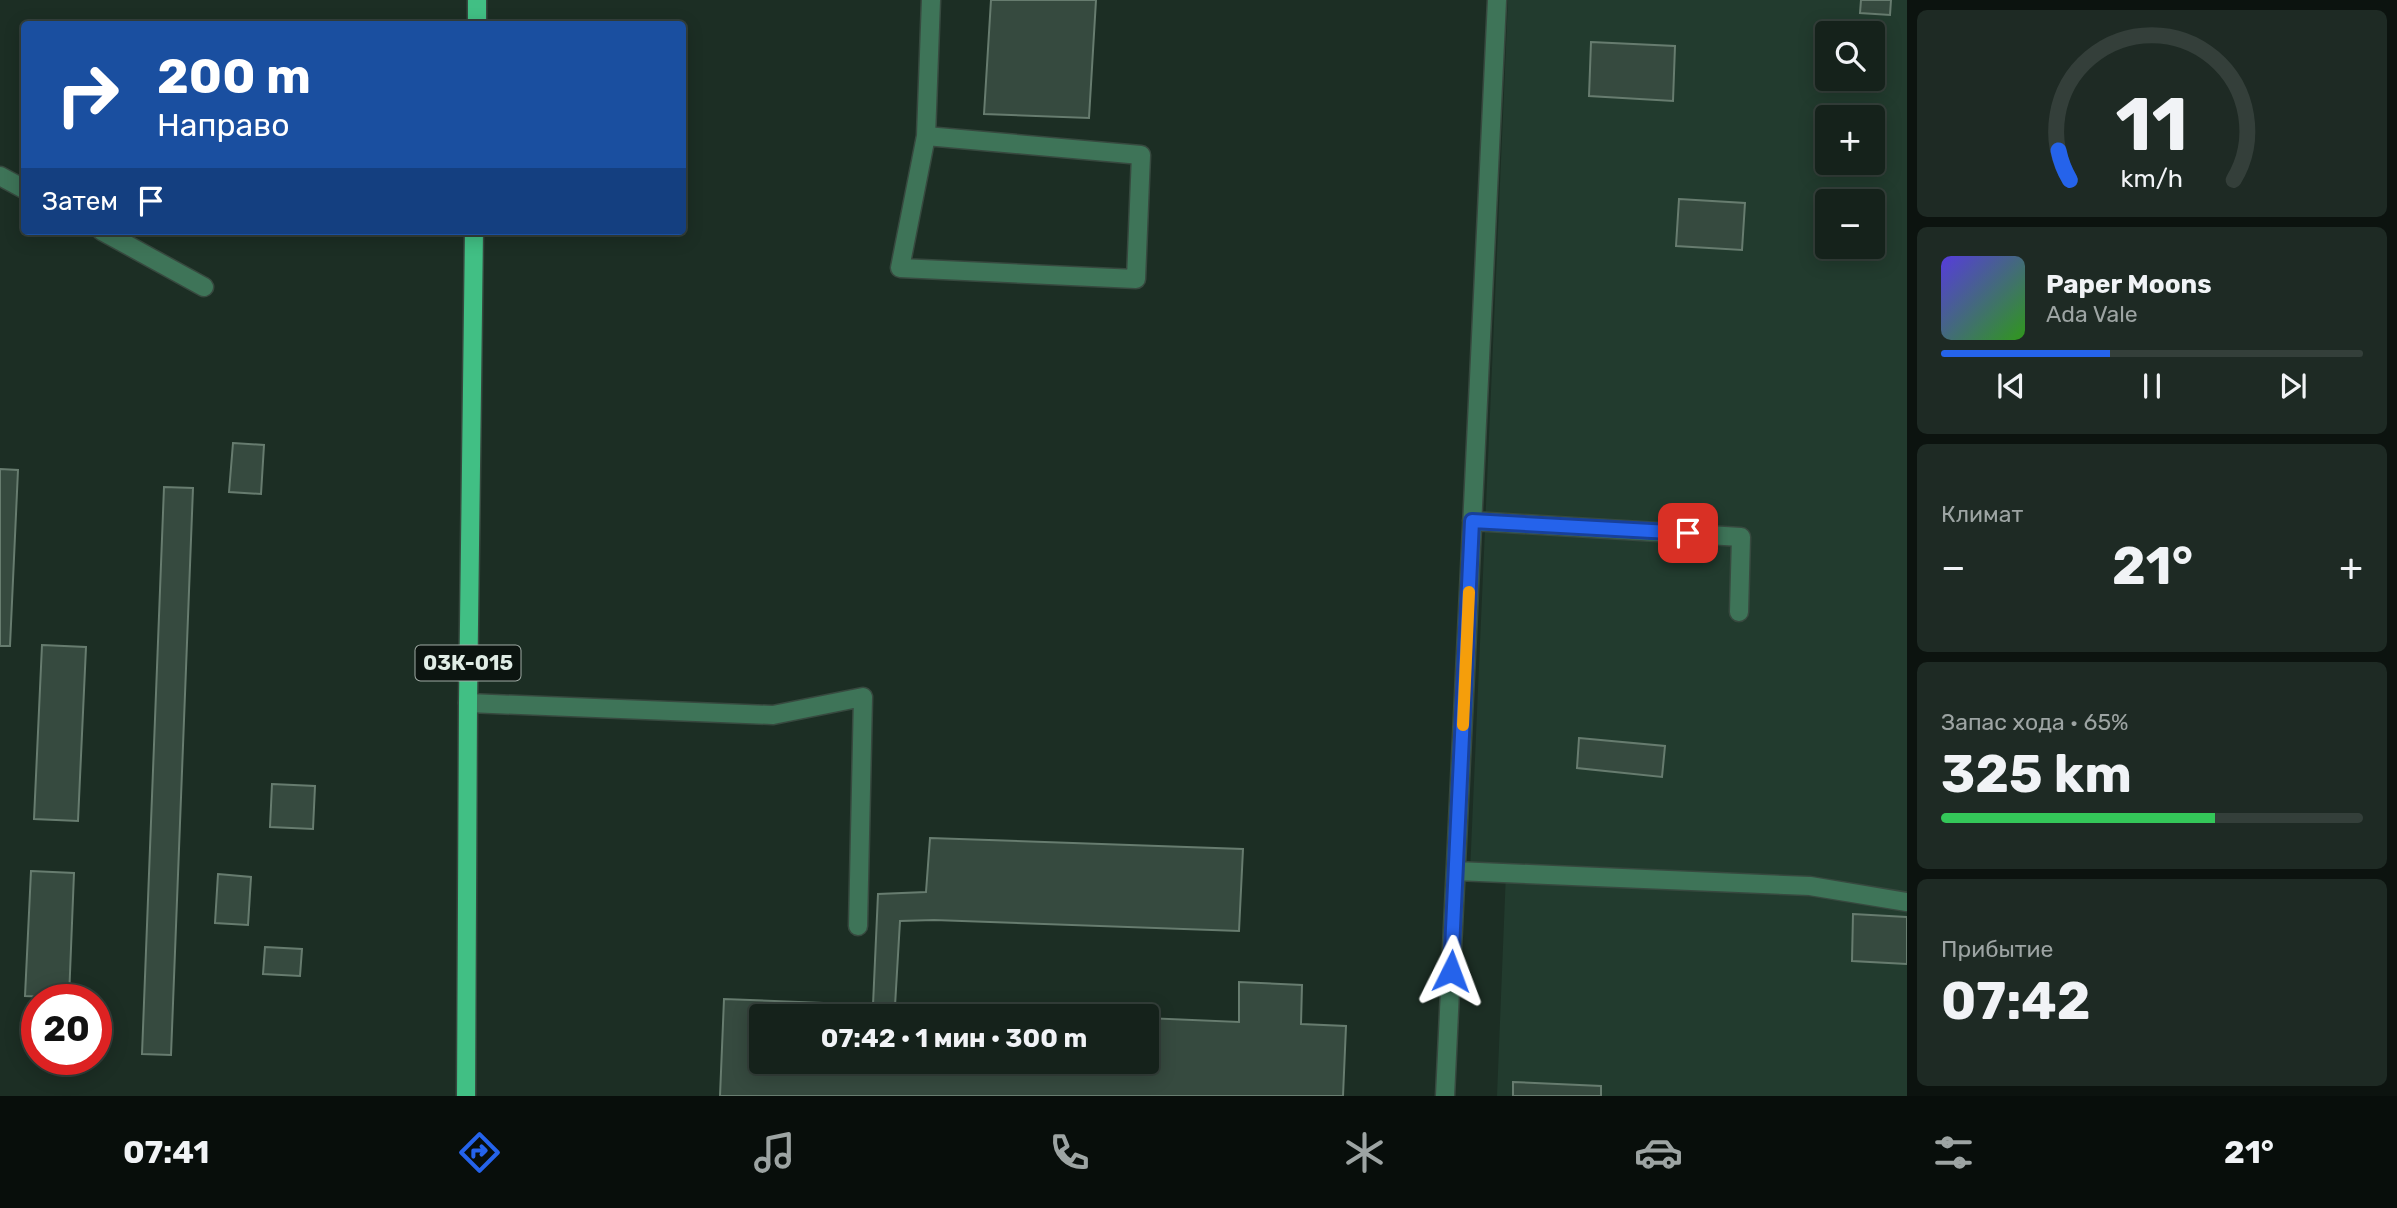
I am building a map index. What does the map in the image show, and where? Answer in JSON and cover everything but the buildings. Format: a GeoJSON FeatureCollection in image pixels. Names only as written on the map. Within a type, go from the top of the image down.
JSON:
{"type":"FeatureCollection","features":[{"type":"Feature","properties":{"kind":"main road"},"geometry":{"type":"LineString","coordinates":[[477,0],[477,21]]}},
{"type":"Feature","properties":{"kind":"main road","name":"03К-015"},"geometry":{"type":"LineString","coordinates":[[466,1096],[474,235]]}},
{"type":"Feature","properties":{"kind":"lane"},"geometry":{"type":"LineString","coordinates":[[926,136],[1141,155],[1136,279],[900,268],[926,136],[931,0]]}},
{"type":"Feature","properties":{"kind":"lane"},"geometry":{"type":"LineString","coordinates":[[1445,1096],[1497,0]]}},
{"type":"Feature","properties":{"kind":"lane"},"geometry":{"type":"LineString","coordinates":[[0,176],[21,187]]}},
{"type":"Feature","properties":{"kind":"lane"},"geometry":{"type":"LineString","coordinates":[[109,235],[204,287]]}},
{"type":"Feature","properties":{"kind":"lane"},"geometry":{"type":"LineString","coordinates":[[1472,521],[1741,537],[1739,612]]}},
{"type":"Feature","properties":{"kind":"lane"},"geometry":{"type":"LineString","coordinates":[[468,703],[773,715],[863,697],[858,926]]}},
{"type":"Feature","properties":{"kind":"lane"},"geometry":{"type":"LineString","coordinates":[[1456,872],[1810,886],[1907,902]]}},
{"type":"Feature","properties":{"kind":"shaded area"},"geometry":{"type":"Polygon","coordinates":[[[1508,0],[1907,0],[1907,1096],[1497,1096],[1506,872],[1470,873],[1508,0]]]}},
{"type":"Feature","properties":{"kind":"slow traffic"},"geometry":{"type":"LineString","coordinates":[[1463,725],[1469,592]]}},
{"type":"Feature","properties":{"kind":"route"},"geometry":{"type":"LineString","coordinates":[[1451,971],[1472,521],[1688,533]]}}]}
